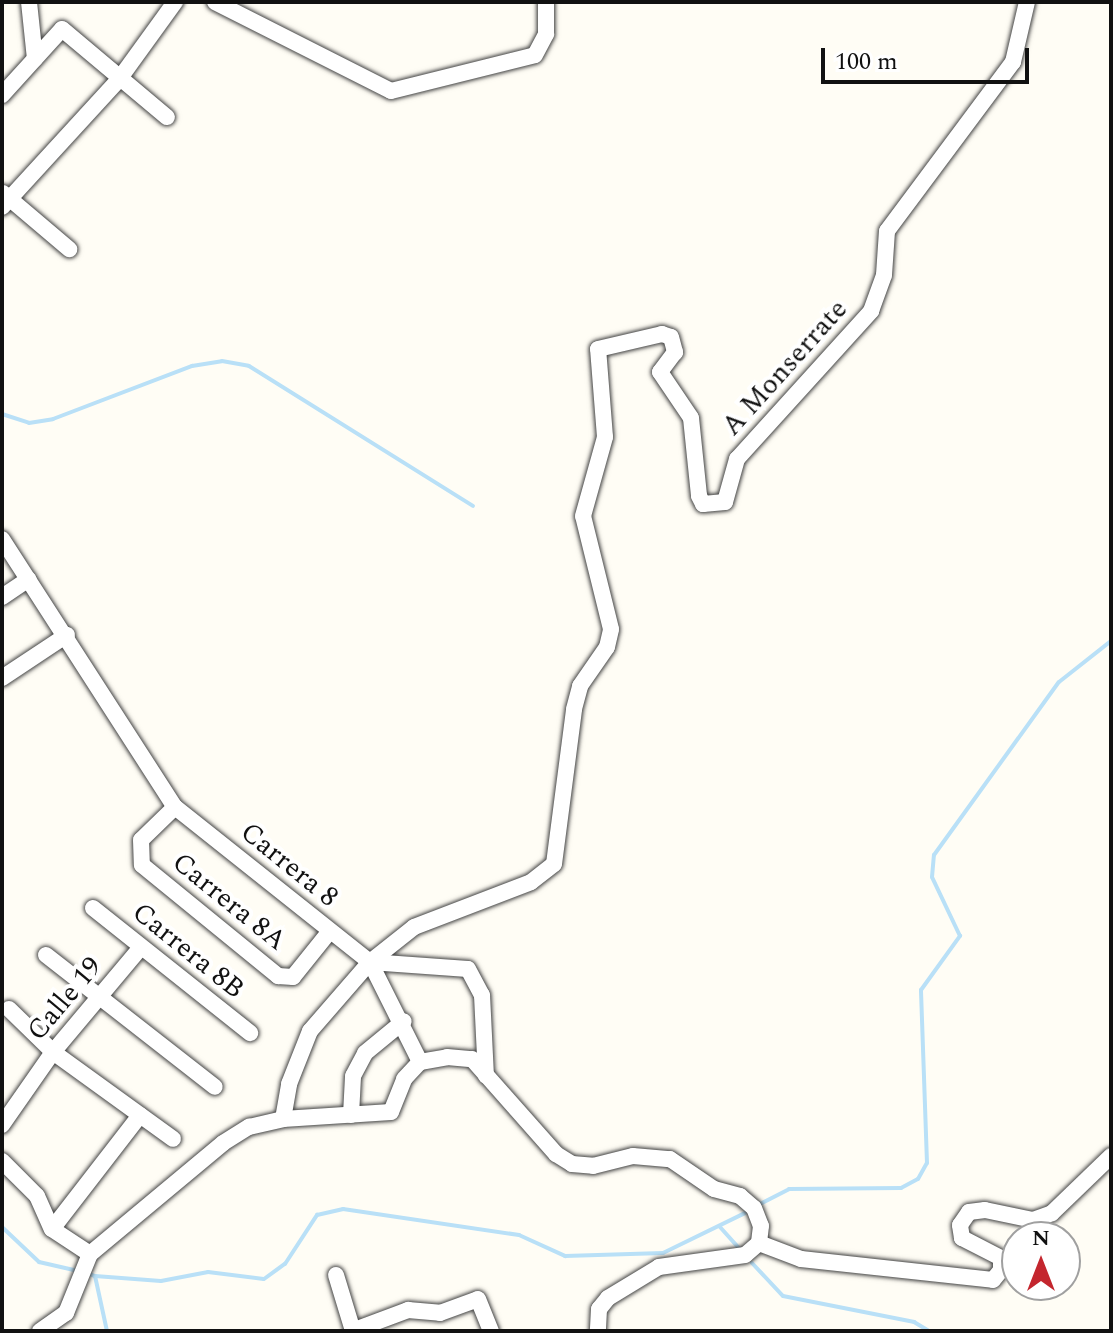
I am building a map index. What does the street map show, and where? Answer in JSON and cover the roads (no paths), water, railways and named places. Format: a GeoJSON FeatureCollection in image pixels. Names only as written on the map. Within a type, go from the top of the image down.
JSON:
{"type":"FeatureCollection","features":[{"type":"Feature","properties":{"kind":"street"},"geometry":{"type":"LineString","coordinates":[[29,2],[35,59]]}},
{"type":"Feature","properties":{"kind":"street"},"geometry":{"type":"LineString","coordinates":[[69,249],[4,199],[120,78],[175,2]]}},
{"type":"Feature","properties":{"kind":"street"},"geometry":{"type":"LineString","coordinates":[[215,2],[391,91],[535,55],[546,34],[546,2]]}},
{"type":"Feature","properties":{"kind":"street","name":"A Monserrate"},"geometry":{"type":"LineString","coordinates":[[370,962],[414,927],[538,879],[554,864],[574,709],[580,686],[607,647],[611,629],[583,516],[605,437],[598,349],[662,334],[671,337],[675,352],[660,372],[691,418],[699,496],[703,504],[725,502],[737,459],[871,311],[884,275],[887,231],[1013,62],[1027,2]]}},
{"type":"Feature","properties":{"kind":"street"},"geometry":{"type":"LineString","coordinates":[[2,95],[62,29],[167,117]]}},
{"type":"Feature","properties":{"kind":"street","name":"Carrera 8"},"geometry":{"type":"LineString","coordinates":[[2,539],[67,635],[175,807],[370,962]]}},
{"type":"Feature","properties":{"kind":"street"},"geometry":{"type":"LineString","coordinates":[[2,597],[29,579]]}},
{"type":"Feature","properties":{"kind":"street"},"geometry":{"type":"LineString","coordinates":[[2,678],[67,635]]}},
{"type":"Feature","properties":{"kind":"street","name":"Carrera 8A"},"geometry":{"type":"LineString","coordinates":[[175,807],[141,840],[142,865],[285,979],[293,977],[330,931]]}},
{"type":"Feature","properties":{"kind":"street","name":"Carrera 8B"},"geometry":{"type":"LineString","coordinates":[[93,908],[250,1033]]}},
{"type":"Feature","properties":{"kind":"street","name":"Calle 19"},"geometry":{"type":"LineString","coordinates":[[2,1125],[53,1052],[141,947]]}},
{"type":"Feature","properties":{"kind":"street"},"geometry":{"type":"LineString","coordinates":[[46,955],[215,1087]]}},
{"type":"Feature","properties":{"kind":"street"},"geometry":{"type":"LineString","coordinates":[[370,962],[404,1021],[420,1062]]}},
{"type":"Feature","properties":{"kind":"street"},"geometry":{"type":"LineString","coordinates":[[370,962],[468,969],[482,995],[486,1076]]}},
{"type":"Feature","properties":{"kind":"street"},"geometry":{"type":"LineString","coordinates":[[283,1119],[289,1084],[310,1031],[370,962]]}},
{"type":"Feature","properties":{"kind":"street"},"geometry":{"type":"LineString","coordinates":[[9,1009],[53,1052],[173,1139]]}},
{"type":"Feature","properties":{"kind":"street"},"geometry":{"type":"LineString","coordinates":[[351,1115],[353,1076],[365,1053],[404,1021]]}},
{"type":"Feature","properties":{"kind":"street"},"geometry":{"type":"LineString","coordinates":[[40,1331],[57,1323],[72,1300],[88,1258],[223,1143],[249,1127],[283,1119],[391,1112],[404,1079],[420,1062],[472,1059],[556,1154],[572,1164],[593,1166],[633,1156],[670,1159],[714,1189],[740,1196],[754,1208],[761,1226],[759,1243]]}},
{"type":"Feature","properties":{"kind":"street"},"geometry":{"type":"LineString","coordinates":[[52,1229],[140,1115]]}},
{"type":"Feature","properties":{"kind":"street"},"geometry":{"type":"LineString","coordinates":[[598,1331],[599,1309],[608,1298],[659,1267],[727,1260],[759,1243],[801,1259],[993,1280],[1001,1270],[1001,1258],[962,1238],[960,1225],[969,1212],[985,1210],[1033,1220],[1043,1217],[1067,1201],[1111,1156]]}},
{"type":"Feature","properties":{"kind":"street"},"geometry":{"type":"LineString","coordinates":[[2,1161],[37,1196],[52,1229],[88,1258]]}},
{"type":"Feature","properties":{"kind":"street"},"geometry":{"type":"LineString","coordinates":[[336,1275],[352,1331],[408,1310],[440,1313],[478,1299],[491,1331]]}},
{"type":"Feature","properties":{"kind":"waterway"},"geometry":{"type":"LineString","coordinates":[[2,414],[29,423],[53,419],[192,366],[222,361],[249,366],[473,506]]}},
{"type":"Feature","properties":{"kind":"waterway"},"geometry":{"type":"LineString","coordinates":[[760,1204],[789,1189],[901,1188],[918,1179],[927,1163],[921,990],[960,936],[932,877],[934,855],[1059,682],[1111,641]]}},
{"type":"Feature","properties":{"kind":"waterway"},"geometry":{"type":"LineString","coordinates":[[95,1276],[161,1281],[208,1272],[264,1279],[285,1264],[317,1215],[343,1209],[519,1235],[565,1256],[663,1253],[745,1213]]}},
{"type":"Feature","properties":{"kind":"waterway"},"geometry":{"type":"LineString","coordinates":[[2,1227],[39,1262],[77,1271]]}},
{"type":"Feature","properties":{"kind":"waterway"},"geometry":{"type":"LineString","coordinates":[[720,1227],[740,1249]]}},
{"type":"Feature","properties":{"kind":"waterway"},"geometry":{"type":"LineString","coordinates":[[752,1263],[783,1296],[914,1322],[929,1331]]}},
{"type":"Feature","properties":{"kind":"waterway"},"geometry":{"type":"LineString","coordinates":[[86,1273],[95,1276],[107,1331]]}}]}
